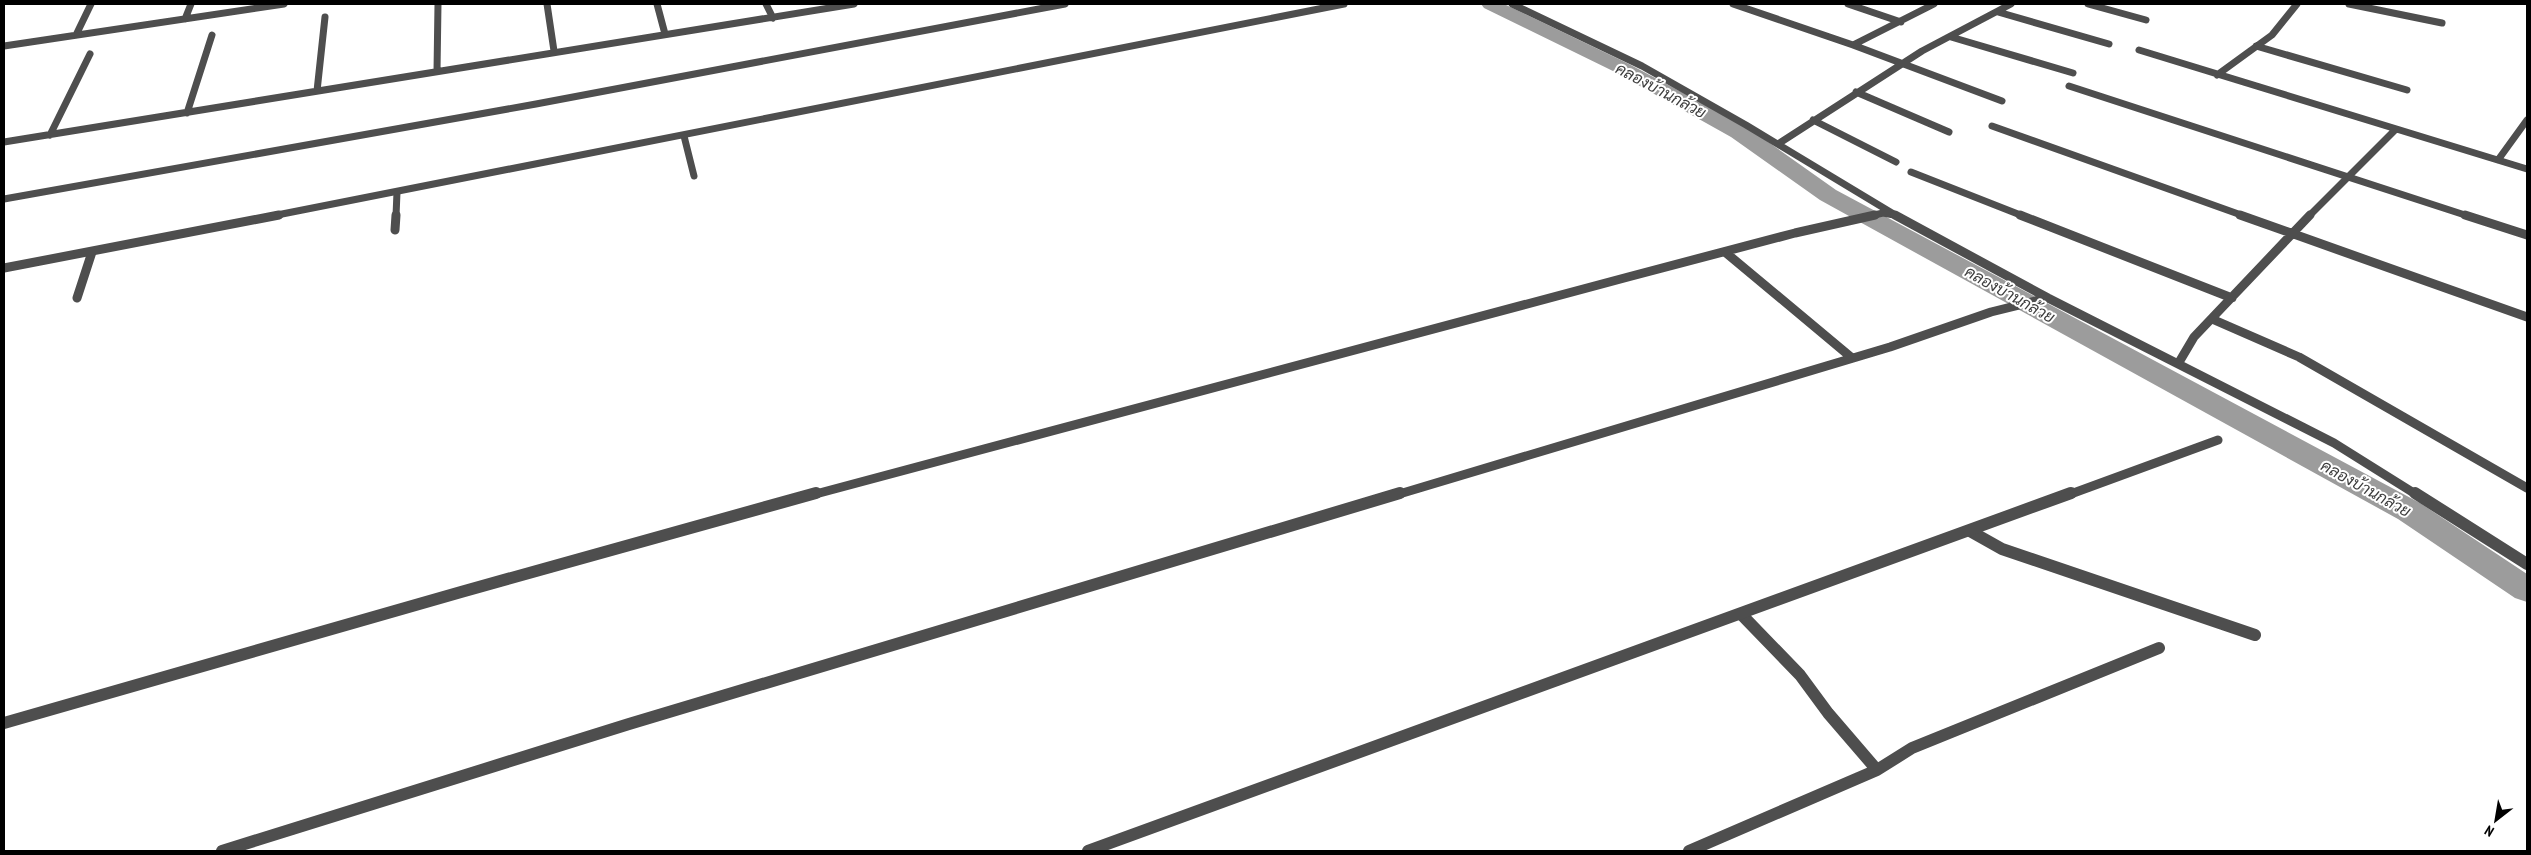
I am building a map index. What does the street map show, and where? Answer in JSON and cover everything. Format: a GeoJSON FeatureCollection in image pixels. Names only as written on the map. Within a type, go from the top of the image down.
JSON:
{"type":"FeatureCollection","features":[{"type":"Feature","properties":{"kind":"street"},"geometry":{"type":"LineString","coordinates":[[76,35],[91,4]]}},
{"type":"Feature","properties":{"kind":"street"},"geometry":{"type":"LineString","coordinates":[[185,19],[191,4]]}},
{"type":"Feature","properties":{"kind":"street"},"geometry":{"type":"LineString","coordinates":[[4,46],[284,4]]}},
{"type":"Feature","properties":{"kind":"street"},"geometry":{"type":"LineString","coordinates":[[437,71],[438,4]]}},
{"type":"Feature","properties":{"kind":"street"},"geometry":{"type":"LineString","coordinates":[[547,4],[554,51]]}},
{"type":"Feature","properties":{"kind":"street"},"geometry":{"type":"LineString","coordinates":[[657,4],[665,34]]}},
{"type":"Feature","properties":{"kind":"street"},"geometry":{"type":"LineString","coordinates":[[766,4],[773,18]]}},
{"type":"Feature","properties":{"kind":"street"},"geometry":{"type":"LineString","coordinates":[[4,142],[554,51],[854,4]]}},
{"type":"Feature","properties":{"kind":"street"},"geometry":{"type":"LineString","coordinates":[[4,199],[545,102],[1065,4]]}},
{"type":"Feature","properties":{"kind":"street"},"geometry":{"type":"LineString","coordinates":[[4,268],[684,136],[1344,4]]}},
{"type":"Feature","properties":{"kind":"street"},"geometry":{"type":"LineString","coordinates":[[1512,4],[1642,66],[1778,144],[1894,215],[2048,298],[2334,443],[2527,564]]}},
{"type":"Feature","properties":{"kind":"street"},"geometry":{"type":"LineString","coordinates":[[1733,4],[1903,62],[2002,101]]}},
{"type":"Feature","properties":{"kind":"street"},"geometry":{"type":"LineString","coordinates":[[1848,4],[1901,22]]}},
{"type":"Feature","properties":{"kind":"street"},"geometry":{"type":"LineString","coordinates":[[1853,45],[1934,4]]}},
{"type":"Feature","properties":{"kind":"street"},"geometry":{"type":"LineString","coordinates":[[1778,144],[1903,62],[2012,4]]}},
{"type":"Feature","properties":{"kind":"street"},"geometry":{"type":"LineString","coordinates":[[2088,4],[2146,20]]}},
{"type":"Feature","properties":{"kind":"street"},"geometry":{"type":"LineString","coordinates":[[2217,75],[2290,18],[2297,4]]}},
{"type":"Feature","properties":{"kind":"street"},"geometry":{"type":"LineString","coordinates":[[2349,4],[2442,23]]}},
{"type":"Feature","properties":{"kind":"street"},"geometry":{"type":"LineString","coordinates":[[1998,12],[2109,44]]}},
{"type":"Feature","properties":{"kind":"street"},"geometry":{"type":"LineString","coordinates":[[317,91],[325,17]]}},
{"type":"Feature","properties":{"kind":"street"},"geometry":{"type":"LineString","coordinates":[[187,112],[212,35]]}},
{"type":"Feature","properties":{"kind":"street"},"geometry":{"type":"LineString","coordinates":[[1951,37],[2073,73]]}},
{"type":"Feature","properties":{"kind":"street"},"geometry":{"type":"LineString","coordinates":[[2256,46],[2407,90]]}},
{"type":"Feature","properties":{"kind":"street"},"geometry":{"type":"LineString","coordinates":[[2138,50],[2527,169]]}},
{"type":"Feature","properties":{"kind":"street"},"geometry":{"type":"LineString","coordinates":[[50,135],[90,54]]}},
{"type":"Feature","properties":{"kind":"street"},"geometry":{"type":"LineString","coordinates":[[2069,86],[2527,236]]}},
{"type":"Feature","properties":{"kind":"street"},"geometry":{"type":"LineString","coordinates":[[1856,92],[1949,132]]}},
{"type":"Feature","properties":{"kind":"street"},"geometry":{"type":"LineString","coordinates":[[1813,120],[1896,162]]}},
{"type":"Feature","properties":{"kind":"street"},"geometry":{"type":"LineString","coordinates":[[2498,160],[2527,120]]}},
{"type":"Feature","properties":{"kind":"street"},"geometry":{"type":"LineString","coordinates":[[1992,126],[2527,317]]}},
{"type":"Feature","properties":{"kind":"street"},"geometry":{"type":"LineString","coordinates":[[2178,364],[2182,352],[2212,319],[2345,176],[2395,130]]}},
{"type":"Feature","properties":{"kind":"street"},"geometry":{"type":"LineString","coordinates":[[684,136],[694,176]]}},
{"type":"Feature","properties":{"kind":"street"},"geometry":{"type":"LineString","coordinates":[[1912,172],[2232,298]]}},
{"type":"Feature","properties":{"kind":"street"},"geometry":{"type":"LineString","coordinates":[[394,230],[397,192]]}},
{"type":"Feature","properties":{"kind":"street"},"geometry":{"type":"LineString","coordinates":[[4,723],[489,584],[994,446],[1725,252],[1883,213],[1894,215]]}},
{"type":"Feature","properties":{"kind":"street"},"geometry":{"type":"LineString","coordinates":[[77,298],[92,252]]}},
{"type":"Feature","properties":{"kind":"street"},"geometry":{"type":"LineString","coordinates":[[1725,252],[1852,358]]}},
{"type":"Feature","properties":{"kind":"street"},"geometry":{"type":"LineString","coordinates":[[222,851],[629,724],[1852,358],[1991,312],[2048,298]]}},
{"type":"Feature","properties":{"kind":"street"},"geometry":{"type":"LineString","coordinates":[[2212,319],[2298,357],[2527,488]]}},
{"type":"Feature","properties":{"kind":"street"},"geometry":{"type":"LineString","coordinates":[[1088,851],[2218,440]]}},
{"type":"Feature","properties":{"kind":"street"},"geometry":{"type":"LineString","coordinates":[[1970,531],[2002,549],[2255,635]]}},
{"type":"Feature","properties":{"kind":"street"},"geometry":{"type":"LineString","coordinates":[[1741,614],[1800,674],[1828,713],[1877,770]]}},
{"type":"Feature","properties":{"kind":"street"},"geometry":{"type":"LineString","coordinates":[[1690,851],[1877,770],[1912,748],[2158,648]]}},
{"type":"Feature","properties":{"kind":"waterway","name":"คลองบ้านกล้วย"},"geometry":{"type":"LineString","coordinates":[[1490,4],[1622,68],[1739,132],[1828,195],[2409,511],[2527,590]]}}]}
